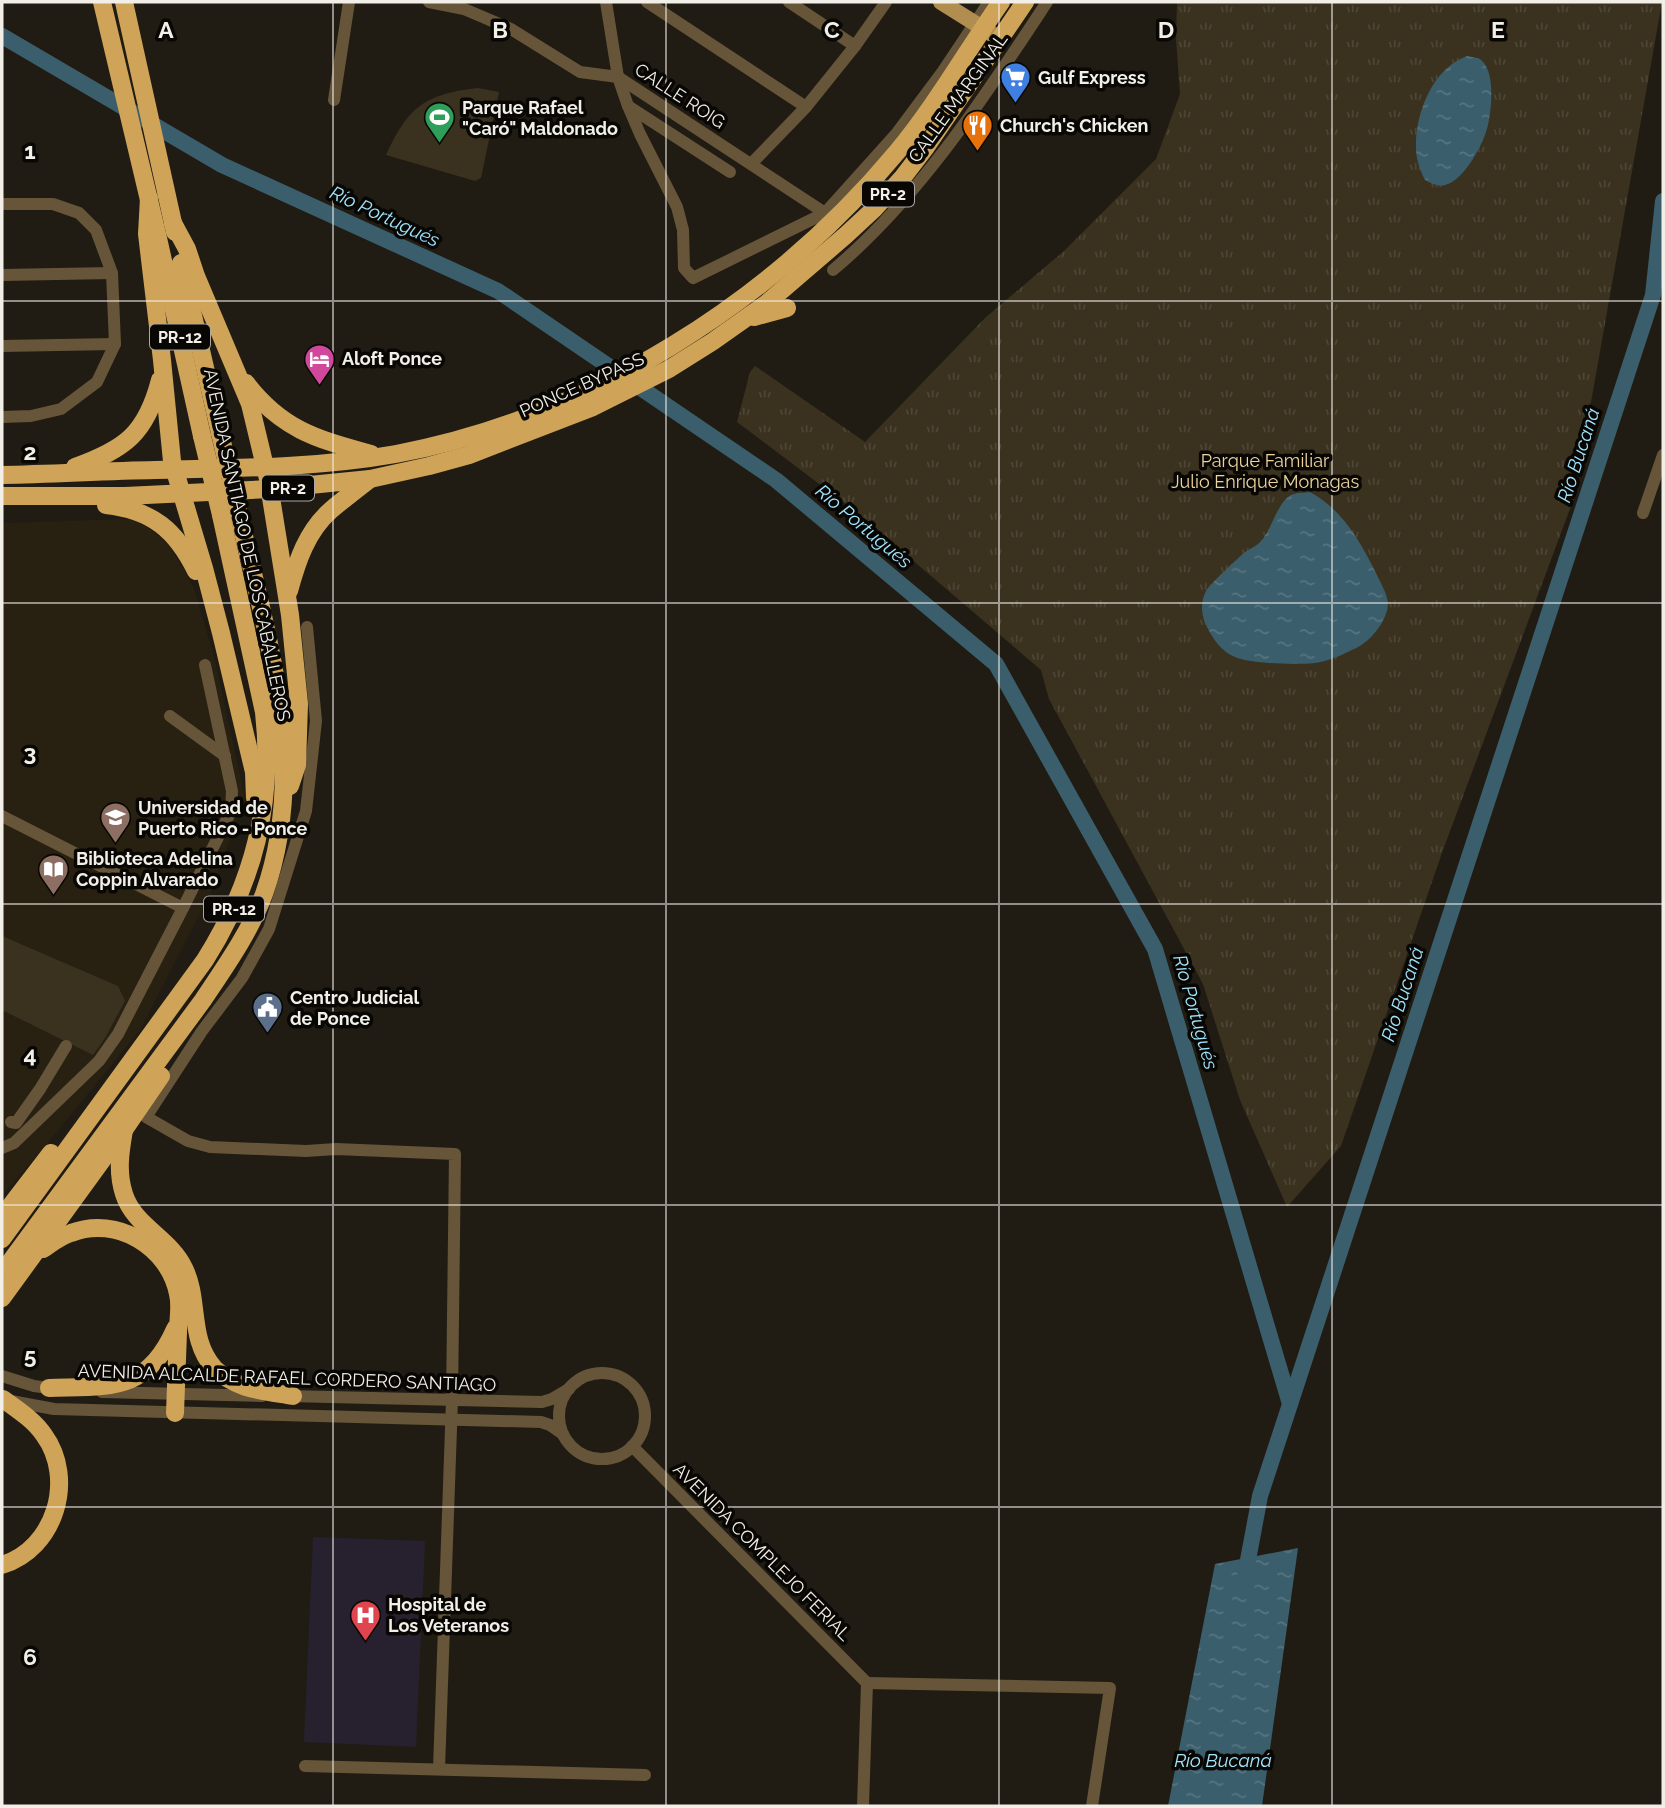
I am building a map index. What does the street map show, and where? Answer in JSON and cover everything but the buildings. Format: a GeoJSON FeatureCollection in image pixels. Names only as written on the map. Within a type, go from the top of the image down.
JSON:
{"type":"FeatureCollection","features":[{"type":"Feature","properties":{"kind":"highway"},"geometry":{"type":"LineString","coordinates":[[102,2],[149,198],[172,461],[217,617],[254,772],[253,857]]}},
{"type":"Feature","properties":{"kind":"highway"},"geometry":{"type":"LineString","coordinates":[[124,2],[173,223],[254,418],[266,468],[287,598],[299,704],[297,765],[283,806]]}},
{"type":"Feature","properties":{"kind":"highway","name":"PONCE BYPASS"},"geometry":{"type":"LineString","coordinates":[[7,473],[266,468],[377,456],[461,439],[547,409],[634,367],[691,334],[791,261],[838,216],[896,153],[932,108],[979,26],[1001,2]]}},
{"type":"Feature","properties":{"kind":"highway","name":"PONCE BYPASS"},"geometry":{"type":"LineString","coordinates":[[2,496],[125,496],[270,489],[370,479],[469,454],[593,407],[648,380],[707,345],[767,303],[915,174],[926,147],[1025,2]]}},
{"type":"Feature","properties":{"kind":"highway","name":"AVENIDA SANTIAGO DE LOS CABALLEROS"},"geometry":{"type":"LineString","coordinates":[[2,1239],[174,1005],[214,946],[237,902],[253,857],[265,803],[267,741],[264,712],[230,515],[211,435],[153,236]]}},
{"type":"Feature","properties":{"kind":"highway","name":"AVENIDA SANTIAGO DE LOS CABALLEROS"},"geometry":{"type":"LineString","coordinates":[[182,247],[211,435]]}},
{"type":"Feature","properties":{"kind":"highway"},"geometry":{"type":"LineString","coordinates":[[744,319],[787,308]]}},
{"type":"Feature","properties":{"kind":"highway"},"geometry":{"type":"LineString","coordinates":[[233,363],[258,398],[286,422],[327,442],[377,456]]}},
{"type":"Feature","properties":{"kind":"highway"},"geometry":{"type":"LineString","coordinates":[[57,474],[99,459],[129,439],[148,415],[163,370]]}},
{"type":"Feature","properties":{"kind":"highway"},"geometry":{"type":"LineString","coordinates":[[287,598],[297,564],[319,522],[370,479]]}},
{"type":"Feature","properties":{"kind":"highway"},"geometry":{"type":"LineString","coordinates":[[54,495],[132,509],[162,524],[189,556],[217,617]]}},
{"type":"Feature","properties":{"kind":"highway","name":"AVENIDA SANTIAGO DE LOS CABALLEROS"},"geometry":{"type":"LineString","coordinates":[[2,1273],[186,1024],[231,958],[251,924],[270,875],[283,806],[285,775],[281,710],[265,627],[230,515]]}},
{"type":"Feature","properties":{"kind":"highway"},"geometry":{"type":"LineString","coordinates":[[2,1298],[124,1130],[179,1047],[186,1024]]}},
{"type":"Feature","properties":{"kind":"highway"},"geometry":{"type":"LineString","coordinates":[[2,1215],[78,1119],[103,1101]]}},
{"type":"Feature","properties":{"kind":"highway"},"geometry":{"type":"LineString","coordinates":[[124,1130],[119,1168],[126,1200],[138,1217],[164,1241],[183,1264],[193,1294],[195,1329],[208,1361],[225,1377],[244,1388],[293,1396]]}},
{"type":"Feature","properties":{"kind":"highway"},"geometry":{"type":"LineString","coordinates":[[32,1257],[70,1233],[103,1228],[128,1234],[148,1245],[159,1255],[167,1266],[178,1294],[175,1404]]}},
{"type":"Feature","properties":{"kind":"highway"},"geometry":{"type":"LineString","coordinates":[[49,1388],[113,1385],[139,1376],[155,1364],[168,1347],[178,1323]]}},
{"type":"Feature","properties":{"kind":"highway"},"geometry":{"type":"LineString","coordinates":[[2,1564],[26,1551],[43,1535],[54,1513],[59,1483],[55,1456],[44,1434],[28,1417],[3,1399]]}},
{"type":"Feature","properties":{"kind":"main road"},"geometry":{"type":"LineString","coordinates":[[941,2],[999,39]]}},
{"type":"Feature","properties":{"kind":"street"},"geometry":{"type":"LineString","coordinates":[[334,100],[349,2]]}},
{"type":"Feature","properties":{"kind":"street","name":"CALLE ROIG"},"geometry":{"type":"LineString","coordinates":[[429,2],[464,9],[511,29],[580,72],[618,77],[825,213]]}},
{"type":"Feature","properties":{"kind":"street"},"geometry":{"type":"LineString","coordinates":[[606,2],[618,77],[640,134],[677,207],[683,230],[684,268],[693,278],[825,213],[896,134],[979,26],[989,2]]}},
{"type":"Feature","properties":{"kind":"street"},"geometry":{"type":"LineString","coordinates":[[647,2],[806,107]]}},
{"type":"Feature","properties":{"kind":"street"},"geometry":{"type":"LineString","coordinates":[[789,2],[855,46]]}},
{"type":"Feature","properties":{"kind":"street"},"geometry":{"type":"LineString","coordinates":[[751,163],[806,107],[886,2]]}},
{"type":"Feature","properties":{"kind":"street","name":"CALLE MARGINAL"},"geometry":{"type":"LineString","coordinates":[[833,270],[876,230],[915,174],[943,153],[1047,2]]}},
{"type":"Feature","properties":{"kind":"street"},"geometry":{"type":"LineString","coordinates":[[628,106],[730,172]]}},
{"type":"Feature","properties":{"kind":"street"},"geometry":{"type":"LineString","coordinates":[[2,204],[53,204],[79,214],[96,230],[111,273],[115,344],[97,382],[61,409],[32,416],[2,417]]}},
{"type":"Feature","properties":{"kind":"street"},"geometry":{"type":"LineString","coordinates":[[2,275],[111,273]]}},
{"type":"Feature","properties":{"kind":"street"},"geometry":{"type":"LineString","coordinates":[[2,346],[115,344]]}},
{"type":"Feature","properties":{"kind":"street"},"geometry":{"type":"LineString","coordinates":[[1643,513],[1663,455]]}},
{"type":"Feature","properties":{"kind":"street"},"geometry":{"type":"LineString","coordinates":[[307,627],[316,721],[306,811],[269,929],[243,978],[202,1031],[146,1117],[188,1142],[210,1147],[306,1152],[336,1149],[455,1154],[452,1400],[439,1769]]}},
{"type":"Feature","properties":{"kind":"street"},"geometry":{"type":"LineString","coordinates":[[2,1148],[14,1143],[106,1052],[118,1034],[231,811],[232,791],[205,665]]}},
{"type":"Feature","properties":{"kind":"street"},"geometry":{"type":"LineString","coordinates":[[170,716],[225,756]]}},
{"type":"Feature","properties":{"kind":"street"},"geometry":{"type":"LineString","coordinates":[[2,816],[183,908]]}},
{"type":"Feature","properties":{"kind":"street"},"geometry":{"type":"LineString","coordinates":[[28,1129],[13,1122],[40,1089],[66,1046]]}},
{"type":"Feature","properties":{"kind":"street"},"geometry":{"type":"LineString","coordinates":[[597,1374],[613,1375],[634,1387],[642,1401],[645,1417],[641,1433],[632,1446],[611,1458],[594,1458],[573,1447],[563,1434],[559,1419],[561,1403],[569,1388],[581,1378],[597,1374]]}},
{"type":"Feature","properties":{"kind":"street","name":"AVENIDA ALCALDE RAFAEL CORDERO SANTIAGO"},"geometry":{"type":"LineString","coordinates":[[2,1376],[49,1388],[175,1404],[451,1420],[541,1422],[551,1425],[563,1434]]}},
{"type":"Feature","properties":{"kind":"street","name":"AVENIDA ALCALDE RAFAEL CORDERO SANTIAGO"},"geometry":{"type":"LineString","coordinates":[[3,1399],[54,1409],[293,1396],[542,1402],[569,1388]]}},
{"type":"Feature","properties":{"kind":"street","name":"AVENIDA COMPLEJO FERIAL"},"geometry":{"type":"LineString","coordinates":[[632,1446],[867,1683]]}},
{"type":"Feature","properties":{"kind":"street"},"geometry":{"type":"LineString","coordinates":[[863,1806],[867,1683],[1110,1688],[1092,1806]]}},
{"type":"Feature","properties":{"kind":"street"},"geometry":{"type":"LineString","coordinates":[[305,1766],[645,1775]]}},
{"type":"Feature","properties":{"kind":"shaded area","name":"Universidad de Puerto Rico - Ponce"},"geometry":{"type":"Polygon","coordinates":[[[131,519],[151,529],[171,548],[193,586],[214,656],[245,798],[211,892],[140,1030],[2,1196],[2,523],[131,519]]]}},
{"type":"Feature","properties":{"kind":"shaded area","name":"Hospital de Los Veteranos"},"geometry":{"type":"Polygon","coordinates":[[[313,1537],[425,1541],[416,1747],[304,1742],[313,1537]]]}},
{"type":"Feature","properties":{"kind":"green space","name":"Parque Familiar Julio Enrique Monagas"},"geometry":{"type":"Polygon","coordinates":[[[1177,2],[1662,2],[1574,498],[1443,850],[1341,1146],[1287,1207],[1240,1100],[1203,984],[1049,699],[1041,670],[855,511],[737,422],[750,372],[755,366],[865,442],[985,318],[1064,251],[1156,159],[1180,94],[1176,39],[1177,2]]]}},
{"type":"Feature","properties":{"kind":"green space","name":"Parque Rafael \"Caró\" Maldonado"},"geometry":{"type":"Polygon","coordinates":[[[478,88],[499,92],[481,178],[475,181],[386,155],[402,125],[421,105],[445,94],[478,88]]]}},
{"type":"Feature","properties":{"kind":"green space"},"geometry":{"type":"Polygon","coordinates":[[[2,936],[118,986],[125,1001],[93,1055],[2,1010],[2,936]]]}},
{"type":"Feature","properties":{"kind":"water"},"geometry":{"type":"Polygon","coordinates":[[[1467,56],[1478,58],[1488,70],[1491,109],[1488,125],[1478,151],[1466,169],[1452,182],[1437,185],[1425,180],[1419,164],[1416,148],[1419,121],[1428,93],[1436,81],[1455,62],[1467,56]]]}},
{"type":"Feature","properties":{"kind":"water"},"geometry":{"type":"Polygon","coordinates":[[[1310,492],[1332,507],[1357,538],[1386,595],[1388,603],[1385,615],[1379,628],[1365,643],[1326,660],[1286,664],[1235,657],[1218,645],[1205,623],[1202,614],[1204,595],[1218,577],[1261,541],[1288,497],[1296,493],[1310,492]]]}},
{"type":"Feature","properties":{"kind":"water","name":"Río Bucaná"},"geometry":{"type":"Polygon","coordinates":[[[1298,1548],[1262,1806],[1168,1806],[1215,1564],[1298,1548]]]}},
{"type":"Feature","properties":{"kind":"waterway","name":"Río Portugués"},"geometry":{"type":"LineString","coordinates":[[2,36],[222,165],[498,291],[776,480],[996,664],[1155,949],[1290,1404]]}},
{"type":"Feature","properties":{"kind":"waterway","name":"Río Bucaná"},"geometry":{"type":"LineString","coordinates":[[1245,1576],[1260,1496],[1653,295],[1663,201]]}},
{"type":"Feature","properties":{"kind":"place","name":"Gulf Express"},"geometry":{"type":"Point","coordinates":[1015,105]}},
{"type":"Feature","properties":{"kind":"place","name":"Parque Rafael \"Caró\" Maldonado"},"geometry":{"type":"Point","coordinates":[439,145]}},
{"type":"Feature","properties":{"kind":"place","name":"Church's Chicken"},"geometry":{"type":"Point","coordinates":[977,153]}},
{"type":"Feature","properties":{"kind":"place","name":"Aloft Ponce"},"geometry":{"type":"Point","coordinates":[319,386]}},
{"type":"Feature","properties":{"kind":"place","name":"Universidad de Puerto Rico - Ponce"},"geometry":{"type":"Point","coordinates":[115,845]}},
{"type":"Feature","properties":{"kind":"place","name":"Biblioteca Adelina Coppin Alvarado"},"geometry":{"type":"Point","coordinates":[53,896]}},
{"type":"Feature","properties":{"kind":"place","name":"Centro Judicial de Ponce"},"geometry":{"type":"Point","coordinates":[267,1035]}},
{"type":"Feature","properties":{"kind":"place","name":"Hospital de Los Veteranos"},"geometry":{"type":"Point","coordinates":[365,1642]}}]}
